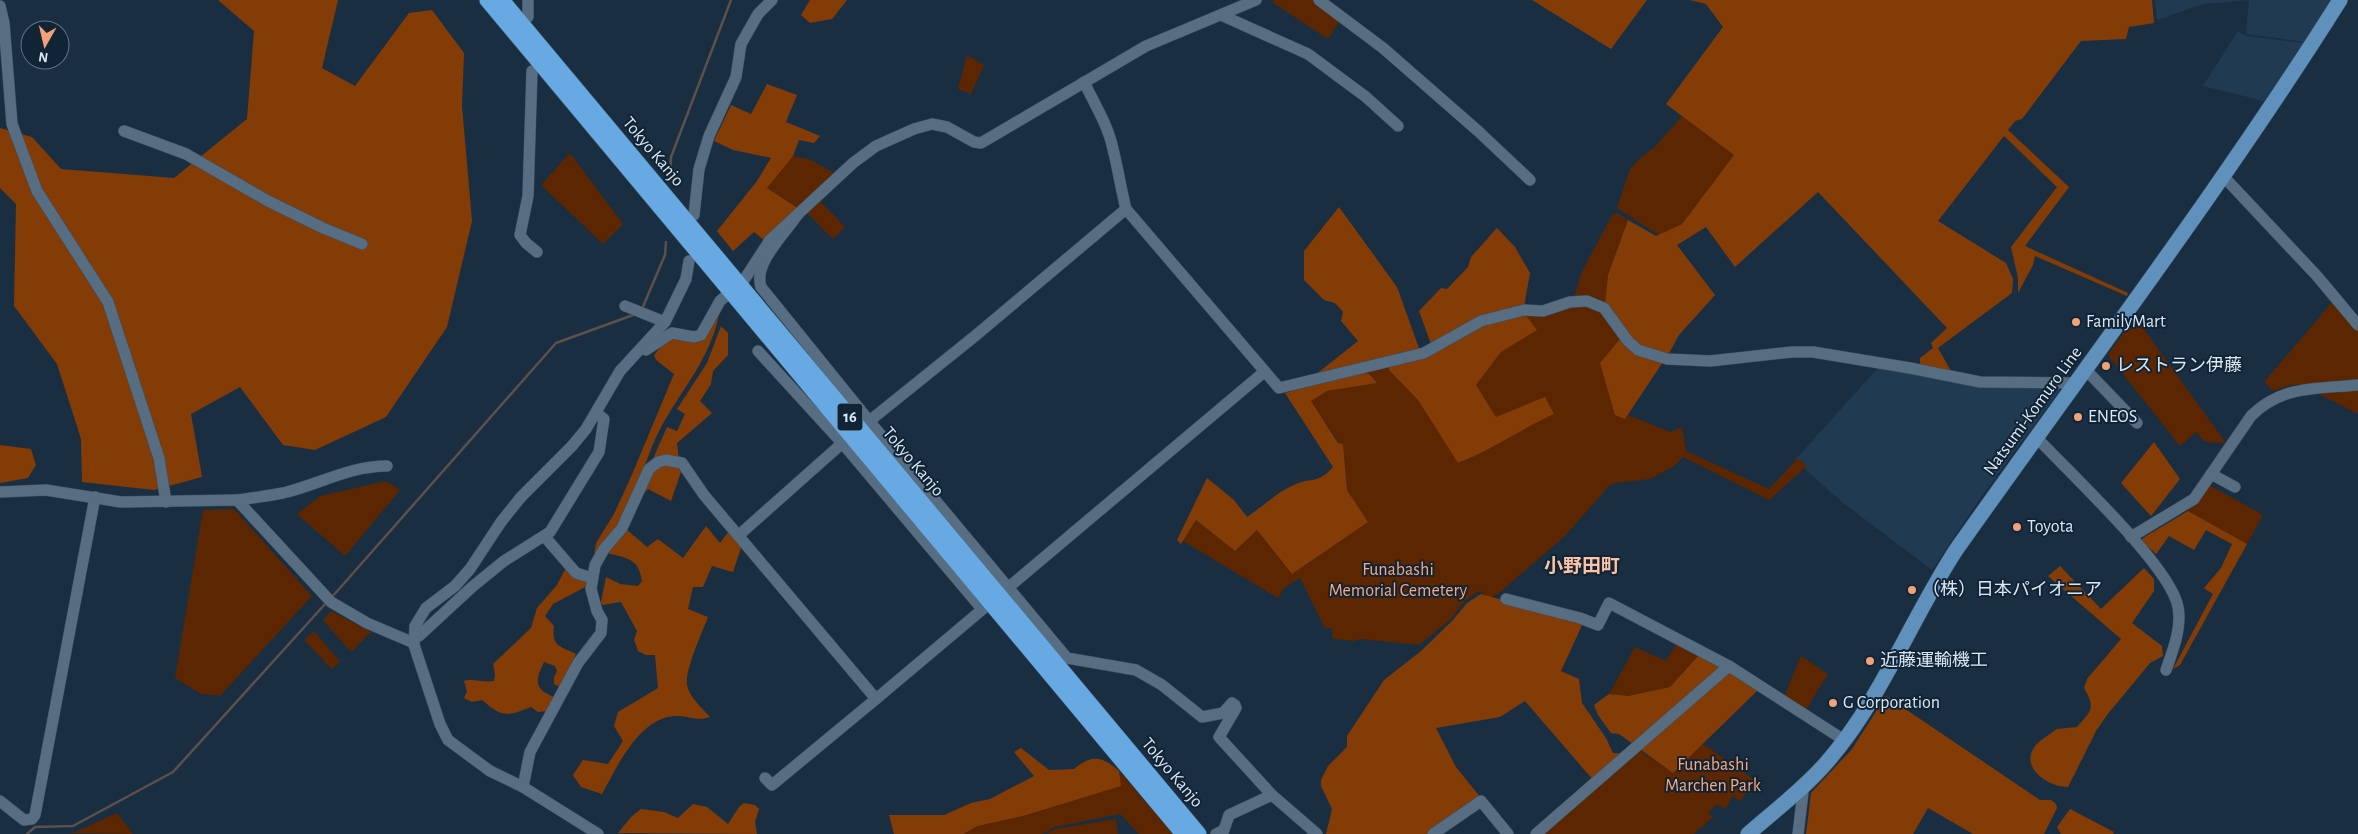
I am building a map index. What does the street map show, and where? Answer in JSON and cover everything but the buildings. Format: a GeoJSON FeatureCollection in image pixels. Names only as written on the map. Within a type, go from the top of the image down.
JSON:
{"type":"FeatureCollection","features":[{"type":"Feature","properties":{"kind":"highway","name":"Tokyo Kanjo"},"geometry":{"type":"LineString","coordinates":[[487,0],[734,288],[995,598],[1199,834]]}},
{"type":"Feature","properties":{"kind":"highway","name":"Tokyo Kanjo"},"geometry":{"type":"LineString","coordinates":[[502,0],[734,288]]}},
{"type":"Feature","properties":{"kind":"highway","name":"Tokyo Kanjo"},"geometry":{"type":"LineString","coordinates":[[995,598],[1183,834]]}},
{"type":"Feature","properties":{"kind":"main road","name":"Natsumi-Komuro Line"},"geometry":{"type":"LineString","coordinates":[[1748,834],[1827,763],[1844,740],[1881,683],[1941,574],[2224,176],[2286,86],[2340,0]]}},
{"type":"Feature","properties":{"kind":"street"},"geometry":{"type":"LineString","coordinates":[[528,0],[528,17]]}},
{"type":"Feature","properties":{"kind":"street"},"geometry":{"type":"LineString","coordinates":[[694,215],[699,169],[709,136],[736,77],[741,44],[755,19],[772,0]]}},
{"type":"Feature","properties":{"kind":"street"},"geometry":{"type":"LineString","coordinates":[[642,347],[647,351],[672,332],[699,336],[720,301],[734,288],[770,240],[853,163],[876,146],[914,129],[932,124],[947,126],[974,142],[981,143],[1146,46],[1256,0]]}},
{"type":"Feature","properties":{"kind":"street"},"geometry":{"type":"LineString","coordinates":[[1319,0],[1383,48],[1530,180]]}},
{"type":"Feature","properties":{"kind":"street"},"geometry":{"type":"LineString","coordinates":[[0,6],[4,23],[12,124],[37,192],[108,302],[159,458],[166,502]]}},
{"type":"Feature","properties":{"kind":"street"},"geometry":{"type":"LineString","coordinates":[[1221,15],[1286,42],[1314,58],[1366,97],[1398,126]]}},
{"type":"Feature","properties":{"kind":"street"},"geometry":{"type":"LineString","coordinates":[[532,71],[528,144],[528,196],[520,235],[537,252]]}},
{"type":"Feature","properties":{"kind":"street"},"geometry":{"type":"LineString","coordinates":[[1084,82],[1108,133],[1126,209],[1279,388],[1424,353],[1481,321],[1524,310],[1543,311],[1570,302],[1587,301],[1604,308],[1628,341],[1638,350],[1667,359],[1710,361],[1792,352],[1813,352],[1980,382],[2077,383]]}},
{"type":"Feature","properties":{"kind":"street"},"geometry":{"type":"LineString","coordinates":[[0,123],[12,124]]}},
{"type":"Feature","properties":{"kind":"street"},"geometry":{"type":"LineString","coordinates":[[124,131],[186,154],[268,201],[323,228],[362,244]]}},
{"type":"Feature","properties":{"kind":"street"},"geometry":{"type":"LineString","coordinates":[[2224,176],[2317,276],[2358,325]]}},
{"type":"Feature","properties":{"kind":"street"},"geometry":{"type":"LineString","coordinates":[[739,535],[856,433],[1126,209]]}},
{"type":"Feature","properties":{"kind":"street"},"geometry":{"type":"LineString","coordinates":[[798,214],[762,264],[759,276],[761,287],[856,433],[995,598],[1067,658],[1136,670],[1162,685],[1202,717],[1223,713],[1232,703],[1235,705],[1236,708],[1219,737],[1272,795],[1317,834]]}},
{"type":"Feature","properties":{"kind":"street"},"geometry":{"type":"LineString","coordinates":[[598,834],[523,787],[490,771],[448,740],[440,724],[416,639],[416,626],[426,608],[464,576],[516,503],[572,446],[596,413],[611,384],[665,322],[686,278],[688,261]]}},
{"type":"Feature","properties":{"kind":"street"},"geometry":{"type":"LineString","coordinates":[[634,311],[665,322]]}},
{"type":"Feature","properties":{"kind":"street"},"geometry":{"type":"LineString","coordinates":[[758,351],[856,433]]}},
{"type":"Feature","properties":{"kind":"street"},"geometry":{"type":"LineString","coordinates":[[2086,370],[2137,423]]}},
{"type":"Feature","properties":{"kind":"street"},"geometry":{"type":"LineString","coordinates":[[765,778],[772,785],[1264,372]]}},
{"type":"Feature","properties":{"kind":"street"},"geometry":{"type":"LineString","coordinates":[[2131,537],[2184,507],[2194,499],[2251,416],[2277,396],[2292,391],[2358,385]]}},
{"type":"Feature","properties":{"kind":"street"},"geometry":{"type":"LineString","coordinates":[[416,639],[472,587],[504,561],[545,537],[582,482],[599,452],[604,420],[596,413]]}},
{"type":"Feature","properties":{"kind":"street"},"geometry":{"type":"LineString","coordinates":[[2037,438],[2131,537],[2171,587],[2178,607],[2178,630],[2166,670]]}},
{"type":"Feature","properties":{"kind":"street"},"geometry":{"type":"LineString","coordinates":[[523,787],[530,752],[578,663],[601,633],[602,620],[597,611],[591,589],[595,565],[604,548],[622,528],[649,469],[658,462],[666,460],[682,463],[704,495],[876,699]]}},
{"type":"Feature","properties":{"kind":"street"},"geometry":{"type":"LineString","coordinates":[[0,492],[46,490],[121,502],[237,500],[283,493],[343,472],[372,466],[387,466]]}},
{"type":"Feature","properties":{"kind":"street"},"geometry":{"type":"LineString","coordinates":[[2211,474],[2235,487]]}},
{"type":"Feature","properties":{"kind":"street"},"geometry":{"type":"LineString","coordinates":[[0,801],[24,820],[32,819],[35,815],[95,497]]}},
{"type":"Feature","properties":{"kind":"street"},"geometry":{"type":"LineString","coordinates":[[237,500],[327,598],[367,623],[416,639]]}},
{"type":"Feature","properties":{"kind":"street"},"geometry":{"type":"LineString","coordinates":[[545,537],[576,572],[592,578]]}},
{"type":"Feature","properties":{"kind":"street"},"geometry":{"type":"LineString","coordinates":[[464,576],[472,587]]}},
{"type":"Feature","properties":{"kind":"street"},"geometry":{"type":"LineString","coordinates":[[1506,598],[1580,618],[1598,625],[1609,603],[1729,666],[1844,740]]}},
{"type":"Feature","properties":{"kind":"street"},"geometry":{"type":"LineString","coordinates":[[1536,834],[1729,666]]}},
{"type":"Feature","properties":{"kind":"street"},"geometry":{"type":"LineString","coordinates":[[1798,834],[1804,784]]}},
{"type":"Feature","properties":{"kind":"street"},"geometry":{"type":"LineString","coordinates":[[1216,834],[1224,830],[1228,815],[1272,795]]}},
{"type":"Feature","properties":{"kind":"street"},"geometry":{"type":"LineString","coordinates":[[1433,834],[1481,801],[1508,834]]}},
{"type":"Feature","properties":{"kind":"shaded area"},"geometry":{"type":"Polygon","coordinates":[[[218,0],[338,0],[322,68],[355,86],[409,13],[432,10],[464,53],[462,106],[472,221],[447,327],[386,417],[315,450],[283,445],[240,387],[191,414],[202,477],[154,490],[82,482],[81,439],[57,364],[14,306],[16,204],[0,188],[0,128],[32,137],[61,169],[174,178],[247,119],[254,31],[218,0]]]}},
{"type":"Feature","properties":{"kind":"shaded area"},"geometry":{"type":"Polygon","coordinates":[[[810,0],[847,0],[832,19],[810,23],[801,15],[810,0]]]}},
{"type":"Feature","properties":{"kind":"shaded area"},"geometry":{"type":"Polygon","coordinates":[[[1532,0],[1647,0],[1611,49],[1532,0]]]}},
{"type":"Feature","properties":{"kind":"shaded area"},"geometry":{"type":"Polygon","coordinates":[[[1690,0],[2152,0],[2154,23],[2129,27],[2126,39],[2081,41],[2022,119],[2015,121],[2008,130],[2069,187],[2025,246],[2128,293],[2127,296],[2035,256],[2033,265],[2018,293],[2018,278],[2011,247],[2057,187],[2004,136],[1938,221],[2006,263],[2013,279],[2012,293],[1938,348],[1951,371],[1920,365],[1920,358],[1933,348],[1931,343],[1947,328],[1818,192],[1735,267],[1706,227],[1677,245],[1715,295],[1679,335],[1667,357],[1639,348],[1605,305],[1608,275],[1628,220],[1656,236],[1682,224],[1734,155],[1666,104],[1723,27],[1706,4],[1690,0]]]}},
{"type":"Feature","properties":{"kind":"shaded area"},"geometry":{"type":"Polygon","coordinates":[[[2155,0],[2249,0],[2203,4],[2157,20],[2155,0]]]}},
{"type":"Feature","properties":{"kind":"shaded area"},"geometry":{"type":"Polygon","coordinates":[[[2249,0],[2332,0],[2304,42],[2246,34],[2249,0]]]}},
{"type":"Feature","properties":{"kind":"shaded area"},"geometry":{"type":"Polygon","coordinates":[[[2238,31],[2246,36],[2304,43],[2264,101],[2203,86],[2238,31]]]}},
{"type":"Feature","properties":{"kind":"shaded area"},"geometry":{"type":"Polygon","coordinates":[[[767,84],[797,95],[786,122],[820,136],[814,143],[799,140],[793,156],[767,188],[799,209],[765,241],[754,232],[733,251],[717,231],[757,181],[771,158],[733,150],[714,141],[731,105],[751,114],[767,84]]]}},
{"type":"Feature","properties":{"kind":"shaded area"},"geometry":{"type":"Polygon","coordinates":[[[1339,207],[1397,287],[1420,351],[1310,379],[1358,341],[1341,321],[1343,312],[1335,303],[1324,300],[1304,280],[1304,251],[1339,207]]]}},
{"type":"Feature","properties":{"kind":"shaded area"},"geometry":{"type":"Polygon","coordinates":[[[1497,228],[1515,247],[1530,273],[1524,307],[1432,347],[1419,311],[1441,288],[1447,289],[1468,267],[1471,257],[1497,228]]]}},
{"type":"Feature","properties":{"kind":"shaded area"},"geometry":{"type":"Polygon","coordinates":[[[1524,313],[1537,330],[1501,352],[1476,385],[1496,417],[1545,397],[1554,414],[1483,452],[1458,463],[1418,400],[1389,370],[1390,365],[1482,324],[1524,313]]]}},
{"type":"Feature","properties":{"kind":"shaded area"},"geometry":{"type":"Polygon","coordinates":[[[719,314],[715,330],[702,360],[668,414],[654,441],[636,491],[619,528],[593,561],[596,543],[614,514],[674,374],[656,360],[654,355],[669,337],[693,339],[719,314]]]}},
{"type":"Feature","properties":{"kind":"shaded area"},"geometry":{"type":"Polygon","coordinates":[[[721,326],[728,333],[728,355],[713,371],[711,384],[700,401],[712,413],[677,443],[679,460],[652,461],[667,427],[677,431],[685,414],[677,409],[707,363],[721,326]]]}},
{"type":"Feature","properties":{"kind":"shaded area"},"geometry":{"type":"Polygon","coordinates":[[[1621,338],[1663,362],[1625,419],[1615,415],[1600,363],[1621,338]]]}},
{"type":"Feature","properties":{"kind":"shaded area"},"geometry":{"type":"Polygon","coordinates":[[[1878,368],[2060,386],[2060,390],[1979,500],[1932,570],[1842,502],[1795,460],[1878,368]]]}},
{"type":"Feature","properties":{"kind":"shaded area"},"geometry":{"type":"Polygon","coordinates":[[[1360,372],[1369,374],[1377,383],[1327,391],[1311,401],[1338,443],[1343,444],[1347,490],[1368,522],[1292,574],[1257,530],[1235,551],[1196,520],[1181,544],[1177,540],[1207,478],[1234,500],[1247,517],[1289,487],[1319,478],[1328,472],[1333,467],[1285,393],[1360,372]]]}},
{"type":"Feature","properties":{"kind":"shaded area"},"geometry":{"type":"Polygon","coordinates":[[[2154,442],[2180,479],[2151,516],[2121,483],[2154,442]]]}},
{"type":"Feature","properties":{"kind":"shaded area"},"geometry":{"type":"Polygon","coordinates":[[[0,445],[31,449],[36,465],[28,478],[0,483],[0,445]]]}},
{"type":"Feature","properties":{"kind":"shaded area"},"geometry":{"type":"Polygon","coordinates":[[[658,465],[678,466],[681,472],[671,501],[648,489],[644,493],[645,482],[658,465]]]}},
{"type":"Feature","properties":{"kind":"shaded area"},"geometry":{"type":"Polygon","coordinates":[[[2188,511],[2247,544],[2180,665],[2173,669],[2213,594],[2204,588],[2221,568],[2232,544],[2206,530],[2194,550],[2169,536],[2156,554],[2142,541],[2143,538],[2188,511]]]}},
{"type":"Feature","properties":{"kind":"shaded area"},"geometry":{"type":"Polygon","coordinates":[[[706,526],[720,543],[729,531],[742,545],[733,572],[712,566],[703,587],[693,587],[688,609],[708,617],[691,661],[687,685],[693,698],[710,717],[696,719],[676,716],[663,719],[651,725],[631,745],[602,794],[581,787],[573,775],[583,760],[608,764],[623,741],[614,726],[618,712],[658,688],[655,655],[646,655],[638,651],[634,640],[637,631],[621,602],[602,605],[601,602],[606,577],[620,584],[638,586],[642,581],[640,573],[635,563],[620,556],[607,553],[626,529],[647,547],[658,539],[683,558],[706,526]]]}},
{"type":"Feature","properties":{"kind":"shaded area"},"geometry":{"type":"Polygon","coordinates":[[[2060,566],[2101,609],[2144,568],[2154,579],[2154,591],[2132,623],[2162,646],[2163,656],[2150,663],[2107,715],[2096,731],[2068,787],[2048,782],[2040,777],[2034,770],[2031,754],[2035,746],[2054,731],[2077,727],[2086,717],[2091,705],[2084,688],[2087,679],[2121,639],[2048,576],[2060,566]]]}},
{"type":"Feature","properties":{"kind":"shaded area"},"geometry":{"type":"Polygon","coordinates":[[[566,568],[585,579],[587,586],[553,604],[545,616],[554,626],[554,638],[558,645],[576,654],[560,687],[554,684],[554,677],[557,671],[555,666],[544,662],[539,674],[538,684],[543,691],[554,697],[547,711],[538,712],[531,707],[516,713],[505,714],[495,710],[482,700],[472,702],[464,698],[467,691],[464,681],[494,681],[493,664],[531,628],[537,608],[557,585],[566,568]]]}},
{"type":"Feature","properties":{"kind":"shaded area"},"geometry":{"type":"Polygon","coordinates":[[[1481,594],[1583,623],[1561,671],[1579,679],[1582,703],[1606,738],[1613,753],[1627,754],[1594,781],[1525,701],[1500,717],[1436,728],[1456,767],[1481,798],[1434,831],[1426,834],[1326,834],[1332,809],[1321,786],[1321,780],[1328,766],[1347,747],[1347,736],[1384,680],[1421,651],[1452,621],[1467,603],[1481,594]]]}},
{"type":"Feature","properties":{"kind":"shaded area"},"geometry":{"type":"Polygon","coordinates":[[[1700,654],[1759,689],[1673,773],[1619,734],[1611,733],[1598,715],[1594,705],[1609,694],[1628,696],[1670,687],[1700,654]]]}},
{"type":"Feature","properties":{"kind":"shaded area"},"geometry":{"type":"Polygon","coordinates":[[[1886,696],[2040,800],[2051,800],[2056,804],[2057,808],[2044,834],[1973,834],[1928,808],[1913,834],[1806,834],[1811,793],[1852,749],[1886,696]]]}},
{"type":"Feature","properties":{"kind":"shaded area"},"geometry":{"type":"Polygon","coordinates":[[[1021,748],[1049,770],[1074,769],[1092,759],[1102,760],[1119,771],[1121,786],[1023,816],[978,826],[963,834],[894,834],[889,815],[944,815],[971,803],[990,799],[1034,776],[1014,752],[1021,748]]]}},
{"type":"Feature","properties":{"kind":"shaded area"},"geometry":{"type":"Polygon","coordinates":[[[744,803],[755,805],[759,809],[755,822],[757,834],[618,833],[631,817],[641,809],[664,812],[678,818],[693,804],[707,807],[728,824],[739,807],[744,803]]]}},
{"type":"Feature","properties":{"kind":"shaded area"},"geometry":{"type":"Polygon","coordinates":[[[2070,809],[2114,832],[2113,834],[2061,834],[2057,827],[2070,809]]]}},
{"type":"Feature","properties":{"kind":"green space"},"geometry":{"type":"Polygon","coordinates":[[[1275,0],[1314,0],[1340,20],[1328,39],[1272,2],[1275,0]]]}},
{"type":"Feature","properties":{"kind":"green space"},"geometry":{"type":"Polygon","coordinates":[[[967,55],[984,65],[971,94],[958,89],[967,55]]]}},
{"type":"Feature","properties":{"kind":"green space"},"geometry":{"type":"Polygon","coordinates":[[[1682,116],[1734,155],[1682,224],[1659,235],[1617,208],[1630,169],[1640,158],[1654,148],[1682,116]]]}},
{"type":"Feature","properties":{"kind":"green space"},"geometry":{"type":"Polygon","coordinates":[[[570,153],[623,224],[603,244],[541,185],[570,153]]]}},
{"type":"Feature","properties":{"kind":"green space"},"geometry":{"type":"Polygon","coordinates":[[[793,156],[809,159],[834,173],[799,209],[767,188],[793,156]]]}},
{"type":"Feature","properties":{"kind":"green space"},"geometry":{"type":"Polygon","coordinates":[[[819,200],[845,227],[833,239],[806,212],[819,200]]]}},
{"type":"Feature","properties":{"kind":"green space"},"geometry":{"type":"Polygon","coordinates":[[[1617,213],[1628,220],[1608,275],[1605,305],[1574,298],[1582,271],[1613,214],[1617,213]]]}},
{"type":"Feature","properties":{"kind":"green space"},"geometry":{"type":"Polygon","coordinates":[[[2333,301],[2358,331],[2358,379],[2292,385],[2273,391],[2264,382],[2333,301]]]}},
{"type":"Feature","properties":{"kind":"green space","name":"Funabashi Memorial Cemetery"},"geometry":{"type":"Polygon","coordinates":[[[1586,304],[1598,307],[1621,338],[1625,419],[1628,415],[1671,432],[1682,427],[1686,451],[1769,489],[1798,458],[1807,466],[1769,500],[1683,457],[1673,467],[1650,479],[1615,483],[1609,486],[1565,536],[1499,593],[1491,598],[1479,591],[1464,601],[1450,620],[1419,645],[1360,639],[1355,641],[1333,639],[1332,628],[1325,628],[1300,578],[1284,588],[1278,598],[1183,541],[1196,520],[1235,551],[1257,530],[1292,574],[1367,522],[1347,490],[1343,444],[1339,443],[1311,401],[1327,391],[1377,383],[1360,372],[1390,365],[1389,370],[1418,400],[1459,463],[1553,414],[1544,398],[1496,417],[1476,385],[1501,352],[1536,330],[1524,313],[1586,304]]]}},
{"type":"Feature","properties":{"kind":"green space"},"geometry":{"type":"Polygon","coordinates":[[[2135,317],[2226,443],[2205,442],[2196,432],[2180,446],[2108,355],[2135,317]]]}},
{"type":"Feature","properties":{"kind":"green space"},"geometry":{"type":"Polygon","coordinates":[[[2358,389],[2358,414],[2317,393],[2358,389]]]}},
{"type":"Feature","properties":{"kind":"green space"},"geometry":{"type":"Polygon","coordinates":[[[386,481],[400,490],[345,556],[297,514],[320,496],[386,481]]]}},
{"type":"Feature","properties":{"kind":"green space"},"geometry":{"type":"Polygon","coordinates":[[[2209,485],[2263,515],[2247,544],[2188,511],[2209,485]]]}},
{"type":"Feature","properties":{"kind":"green space"},"geometry":{"type":"Polygon","coordinates":[[[234,509],[312,596],[220,696],[201,694],[175,678],[203,510],[234,509]]]}},
{"type":"Feature","properties":{"kind":"green space"},"geometry":{"type":"Polygon","coordinates":[[[331,611],[371,632],[351,652],[323,620],[331,611]]]}},
{"type":"Feature","properties":{"kind":"green space"},"geometry":{"type":"Polygon","coordinates":[[[314,631],[340,662],[332,669],[304,640],[314,631]]]}},
{"type":"Feature","properties":{"kind":"green space"},"geometry":{"type":"Polygon","coordinates":[[[1678,641],[1700,654],[1670,687],[1628,696],[1609,694],[1635,647],[1666,661],[1678,641]]]}},
{"type":"Feature","properties":{"kind":"green space"},"geometry":{"type":"Polygon","coordinates":[[[1801,656],[1828,674],[1805,711],[1784,697],[1801,656]]]}},
{"type":"Feature","properties":{"kind":"green space","name":"Funabashi Marchen Park"},"geometry":{"type":"Polygon","coordinates":[[[1703,744],[1756,781],[1740,801],[1733,796],[1725,809],[1717,804],[1708,813],[1713,817],[1694,834],[1541,834],[1639,750],[1673,773],[1703,744]]]}},
{"type":"Feature","properties":{"kind":"green space"},"geometry":{"type":"Polygon","coordinates":[[[1119,771],[1173,834],[1139,834],[1120,814],[1055,827],[1042,834],[963,834],[978,826],[1023,816],[1120,786],[1119,771]]]}},
{"type":"Feature","properties":{"kind":"green space"},"geometry":{"type":"Polygon","coordinates":[[[117,813],[133,834],[69,833],[75,832],[117,813]]]}},
{"type":"Feature","properties":{"kind":"green space"},"geometry":{"type":"Polygon","coordinates":[[[1116,819],[1118,834],[1047,834],[1055,829],[1116,819]]]}},
{"type":"Feature","properties":{"kind":"waterway"},"geometry":{"type":"LineString","coordinates":[[670,179],[671,157],[731,0]]}},
{"type":"Feature","properties":{"kind":"waterway"},"geometry":{"type":"LineString","coordinates":[[642,309],[665,255],[666,242]]}},
{"type":"Feature","properties":{"kind":"waterway"},"geometry":{"type":"LineString","coordinates":[[332,597],[556,343],[636,314]]}},
{"type":"Feature","properties":{"kind":"waterway"},"geometry":{"type":"LineString","coordinates":[[27,834],[35,827],[73,826],[173,772],[326,603]]}},
{"type":"Feature","properties":{"kind":"place","name":"FamilyMart"},"geometry":{"type":"Point","coordinates":[2076,322]}},
{"type":"Feature","properties":{"kind":"place","name":"レストラン伊藤"},"geometry":{"type":"Point","coordinates":[2106,366]}},
{"type":"Feature","properties":{"kind":"place","name":"ENEOS"},"geometry":{"type":"Point","coordinates":[2078,417]}},
{"type":"Feature","properties":{"kind":"place","name":"Toyota"},"geometry":{"type":"Point","coordinates":[2017,527]}},
{"type":"Feature","properties":{"kind":"place","name":"（株）日本パイオニア"},"geometry":{"type":"Point","coordinates":[1912,590]}},
{"type":"Feature","properties":{"kind":"place","name":"近藤運輸機工"},"geometry":{"type":"Point","coordinates":[1870,661]}},
{"type":"Feature","properties":{"kind":"place","name":"G Corporation"},"geometry":{"type":"Point","coordinates":[1833,703]}},
{"type":"Feature","properties":{"kind":"district","name":"小野田町"},"geometry":{"type":"Point","coordinates":[1582,566]}}]}
